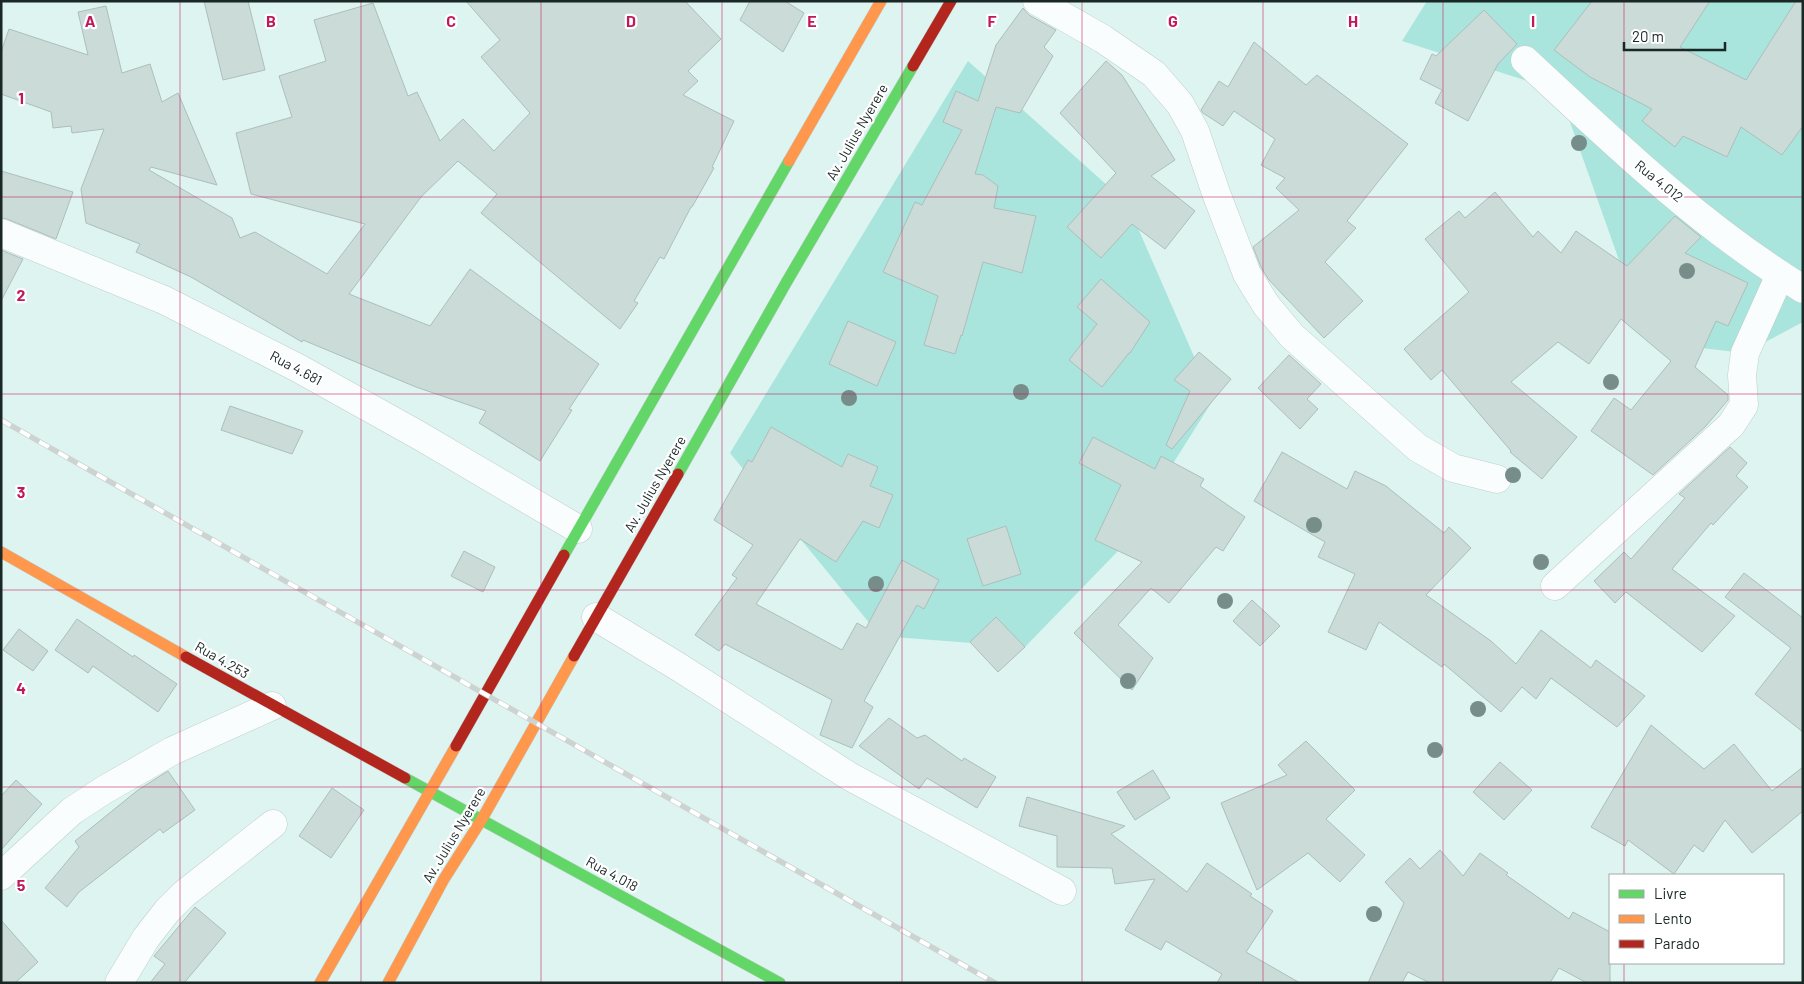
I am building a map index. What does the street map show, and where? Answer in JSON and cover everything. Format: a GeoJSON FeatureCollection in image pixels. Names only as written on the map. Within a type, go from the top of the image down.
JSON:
{"type":"FeatureCollection","features":[{"type":"Feature","properties":{"kind":"main road"},"geometry":{"type":"LineString","coordinates":[[320,983],[578,529],[882,1]]}},
{"type":"Feature","properties":{"kind":"main road","name":"Av. Julius Nyerere"},"geometry":{"type":"LineString","coordinates":[[388,983],[444,880],[482,819],[786,283],[951,1]]}},
{"type":"Feature","properties":{"kind":"main road","name":"Rua 4.253"},"geometry":{"type":"LineString","coordinates":[[1,552],[272,706],[430,791]]}},
{"type":"Feature","properties":{"kind":"main road","name":"Rua 4.018"},"geometry":{"type":"LineString","coordinates":[[430,791],[780,983]]}},
{"type":"Feature","properties":{"kind":"street"},"geometry":{"type":"LineString","coordinates":[[1037,1],[1103,39],[1154,74],[1180,104],[1195,131],[1247,274],[1266,305],[1292,336],[1418,448],[1453,468],[1497,479]]}},
{"type":"Feature","properties":{"kind":"street","name":"Rua 4.012"},"geometry":{"type":"LineString","coordinates":[[1526,60],[1633,161],[1711,224],[1791,282]]}},
{"type":"Feature","properties":{"kind":"street","name":"Rua 4.681"},"geometry":{"type":"LineString","coordinates":[[1,233],[164,300],[298,368],[420,436],[578,529]]}},
{"type":"Feature","properties":{"kind":"street"},"geometry":{"type":"LineString","coordinates":[[1555,586],[1731,425],[1744,404],[1742,376],[1744,353],[1791,282]]}},
{"type":"Feature","properties":{"kind":"street"},"geometry":{"type":"LineString","coordinates":[[596,617],[677,666],[849,776],[1062,891]]}},
{"type":"Feature","properties":{"kind":"street"},"geometry":{"type":"LineString","coordinates":[[1,876],[72,811],[104,790],[172,751],[272,706]]}},
{"type":"Feature","properties":{"kind":"street"},"geometry":{"type":"LineString","coordinates":[[119,983],[146,938],[184,894],[274,824]]}},
{"type":"Feature","properties":{"kind":"shaded area"},"geometry":{"type":"Polygon","coordinates":[[[1427,1],[1803,1],[1803,322],[1745,353],[1648,342],[1559,91],[1402,41],[1427,1]]]}},
{"type":"Feature","properties":{"kind":"shaded area"},"geometry":{"type":"Polygon","coordinates":[[[968,61],[1127,203],[1213,400],[1118,551],[1025,647],[880,636],[730,453],[968,61]]]}},
{"type":"Feature","properties":{"kind":"building"},"geometry":{"type":"Polygon","coordinates":[[[204,1],[248,1],[265,70],[223,80],[204,1]]]}},
{"type":"Feature","properties":{"kind":"building"},"geometry":{"type":"Polygon","coordinates":[[[466,1],[685,1],[721,39],[688,71],[698,81],[683,95],[734,121],[712,167],[714,168],[664,259],[660,257],[634,301],[638,303],[620,329],[481,213],[497,194],[458,161],[421,197],[349,294],[430,326],[470,269],[599,364],[569,409],[572,410],[540,461],[479,423],[486,411],[416,387],[303,340],[302,342],[191,277],[136,252],[140,244],[86,223],[81,189],[104,129],[72,133],[71,126],[53,128],[51,112],[1,94],[1,52],[9,29],[88,55],[78,12],[106,6],[122,73],[150,64],[162,102],[178,93],[217,185],[151,167],[149,170],[232,218],[240,238],[255,232],[327,274],[365,224],[251,194],[236,133],[292,117],[279,76],[326,61],[314,20],[373,3],[408,96],[417,92],[440,141],[463,119],[494,151],[530,113],[481,57],[500,40],[466,1]]]}},
{"type":"Feature","properties":{"kind":"building"},"geometry":{"type":"Polygon","coordinates":[[[750,1],[785,1],[804,13],[783,52],[740,20],[750,1]]]}},
{"type":"Feature","properties":{"kind":"building"},"geometry":{"type":"Polygon","coordinates":[[[1592,1],[1710,1],[1680,47],[1746,80],[1796,1],[1803,1],[1803,126],[1782,155],[1741,127],[1727,157],[1683,136],[1675,147],[1642,121],[1652,109],[1590,77],[1554,50],[1592,1]]]}},
{"type":"Feature","properties":{"kind":"building"},"geometry":{"type":"Polygon","coordinates":[[[1023,8],[1029,15],[1056,30],[1044,47],[1053,56],[1020,113],[996,107],[975,174],[983,175],[998,186],[994,208],[1036,216],[1022,273],[983,262],[955,354],[924,345],[938,296],[883,272],[915,202],[922,205],[962,130],[943,122],[956,91],[978,101],[996,45],[1023,8]]]}},
{"type":"Feature","properties":{"kind":"building"},"geometry":{"type":"Polygon","coordinates":[[[1484,10],[1517,44],[1498,64],[1468,121],[1435,103],[1442,90],[1420,79],[1432,54],[1436,56],[1484,10]]]}},
{"type":"Feature","properties":{"kind":"building"},"geometry":{"type":"Polygon","coordinates":[[[1254,42],[1306,85],[1317,75],[1408,144],[1347,221],[1356,228],[1325,262],[1363,301],[1324,338],[1269,280],[1261,267],[1253,247],[1299,210],[1276,188],[1285,178],[1261,165],[1275,139],[1234,111],[1223,126],[1201,110],[1219,81],[1228,87],[1254,42]]]}},
{"type":"Feature","properties":{"kind":"building"},"geometry":{"type":"Polygon","coordinates":[[[1106,61],[1122,75],[1175,160],[1151,176],[1195,211],[1165,249],[1132,224],[1101,258],[1067,227],[1116,173],[1060,113],[1106,61]]]}},
{"type":"Feature","properties":{"kind":"building"},"geometry":{"type":"Polygon","coordinates":[[[1,171],[73,192],[56,239],[1,218],[1,171]]]}},
{"type":"Feature","properties":{"kind":"building"},"geometry":{"type":"Polygon","coordinates":[[[1495,192],[1533,237],[1538,231],[1561,253],[1576,231],[1627,266],[1675,216],[1701,237],[1685,253],[1748,283],[1728,326],[1716,321],[1695,367],[1728,395],[1728,400],[1706,426],[1653,475],[1591,431],[1614,398],[1631,410],[1671,361],[1621,319],[1589,364],[1558,342],[1511,382],[1577,437],[1542,479],[1510,452],[1442,370],[1431,380],[1404,349],[1469,292],[1425,239],[1459,211],[1465,218],[1495,192]]]}},
{"type":"Feature","properties":{"kind":"building"},"geometry":{"type":"Polygon","coordinates":[[[1,250],[23,259],[1,301],[1,250]]]}},
{"type":"Feature","properties":{"kind":"building"},"geometry":{"type":"Polygon","coordinates":[[[1101,279],[1150,322],[1130,353],[1102,387],[1069,360],[1097,324],[1077,307],[1101,279]]]}},
{"type":"Feature","properties":{"kind":"building"},"geometry":{"type":"Polygon","coordinates":[[[848,321],[896,342],[877,386],[829,364],[848,321]]]}},
{"type":"Feature","properties":{"kind":"building"},"geometry":{"type":"Polygon","coordinates":[[[1199,352],[1231,379],[1172,449],[1166,445],[1190,391],[1174,380],[1199,352]]]}},
{"type":"Feature","properties":{"kind":"building"},"geometry":{"type":"Polygon","coordinates":[[[1289,355],[1321,384],[1307,399],[1318,409],[1300,429],[1258,388],[1289,355]]]}},
{"type":"Feature","properties":{"kind":"building"},"geometry":{"type":"Polygon","coordinates":[[[230,406],[303,431],[292,454],[221,430],[230,406]]]}},
{"type":"Feature","properties":{"kind":"building"},"geometry":{"type":"Polygon","coordinates":[[[771,427],[842,467],[848,454],[878,467],[870,486],[893,495],[879,528],[863,521],[836,562],[800,539],[756,604],[842,650],[857,623],[866,628],[902,560],[939,580],[924,609],[917,605],[864,701],[873,707],[852,748],[820,735],[832,700],[725,644],[719,651],[695,635],[737,578],[732,575],[753,545],[714,520],[748,460],[752,462],[771,427]]]}},
{"type":"Feature","properties":{"kind":"building"},"geometry":{"type":"Polygon","coordinates":[[[1093,437],[1155,469],[1161,456],[1204,479],[1200,486],[1245,517],[1223,551],[1216,547],[1169,603],[1151,588],[1118,625],[1153,658],[1132,690],[1074,633],[1142,562],[1095,540],[1121,485],[1079,463],[1093,437]]]}},
{"type":"Feature","properties":{"kind":"building"},"geometry":{"type":"Polygon","coordinates":[[[1730,447],[1747,463],[1736,476],[1748,487],[1713,525],[1711,523],[1672,569],[1735,616],[1702,652],[1626,592],[1615,603],[1594,581],[1624,552],[1631,559],[1685,498],[1679,494],[1730,447]]]}},
{"type":"Feature","properties":{"kind":"building"},"geometry":{"type":"Polygon","coordinates":[[[1282,452],[1347,489],[1355,471],[1386,486],[1444,533],[1449,527],[1471,548],[1426,595],[1491,641],[1516,664],[1541,630],[1591,668],[1596,660],[1645,696],[1617,727],[1551,678],[1536,699],[1522,687],[1501,712],[1444,664],[1442,667],[1379,622],[1366,650],[1328,632],[1355,574],[1318,557],[1325,542],[1254,501],[1282,452]]]}},
{"type":"Feature","properties":{"kind":"building"},"geometry":{"type":"Polygon","coordinates":[[[1006,526],[1021,574],[983,586],[967,539],[1006,526]]]}},
{"type":"Feature","properties":{"kind":"building"},"geometry":{"type":"Polygon","coordinates":[[[464,551],[495,567],[483,592],[451,576],[464,551]]]}},
{"type":"Feature","properties":{"kind":"building"},"geometry":{"type":"Polygon","coordinates":[[[1744,573],[1803,618],[1803,732],[1755,694],[1791,648],[1725,597],[1744,573]]]}},
{"type":"Feature","properties":{"kind":"building"},"geometry":{"type":"Polygon","coordinates":[[[1252,600],[1280,626],[1260,646],[1233,621],[1252,600]]]}},
{"type":"Feature","properties":{"kind":"building"},"geometry":{"type":"Polygon","coordinates":[[[996,617],[1025,647],[998,672],[970,642],[996,617]]]}},
{"type":"Feature","properties":{"kind":"building"},"geometry":{"type":"Polygon","coordinates":[[[77,619],[177,684],[158,712],[93,666],[88,673],[55,650],[77,619]]]}},
{"type":"Feature","properties":{"kind":"building"},"geometry":{"type":"Polygon","coordinates":[[[19,629],[48,651],[33,671],[3,650],[19,629]]]}},
{"type":"Feature","properties":{"kind":"building"},"geometry":{"type":"Polygon","coordinates":[[[889,718],[917,738],[925,735],[962,761],[964,758],[996,777],[977,808],[927,778],[919,789],[859,746],[889,718]]]}},
{"type":"Feature","properties":{"kind":"building"},"geometry":{"type":"Polygon","coordinates":[[[1651,725],[1704,769],[1734,744],[1772,791],[1803,767],[1803,811],[1752,853],[1725,820],[1703,852],[1694,845],[1674,874],[1628,840],[1625,846],[1591,827],[1651,725]]]}},
{"type":"Feature","properties":{"kind":"building"},"geometry":{"type":"Polygon","coordinates":[[[1306,741],[1355,790],[1326,819],[1365,855],[1340,882],[1308,853],[1257,890],[1221,803],[1287,775],[1278,765],[1306,741]]]}},
{"type":"Feature","properties":{"kind":"building"},"geometry":{"type":"Polygon","coordinates":[[[1500,762],[1532,790],[1504,820],[1473,792],[1500,762]]]}},
{"type":"Feature","properties":{"kind":"building"},"geometry":{"type":"Polygon","coordinates":[[[1153,770],[1170,798],[1135,820],[1117,792],[1153,770]]]}},
{"type":"Feature","properties":{"kind":"building"},"geometry":{"type":"Polygon","coordinates":[[[168,771],[195,810],[163,833],[160,829],[79,892],[67,907],[45,888],[79,847],[75,841],[138,790],[168,771]]]}},
{"type":"Feature","properties":{"kind":"building"},"geometry":{"type":"Polygon","coordinates":[[[16,780],[42,804],[1,850],[1,796],[16,780]]]}},
{"type":"Feature","properties":{"kind":"building"},"geometry":{"type":"Polygon","coordinates":[[[332,788],[364,810],[331,858],[299,836],[332,788]]]}},
{"type":"Feature","properties":{"kind":"building"},"geometry":{"type":"Polygon","coordinates":[[[1027,797],[1125,826],[1111,834],[1187,892],[1207,863],[1273,911],[1246,952],[1300,983],[1217,983],[1222,974],[1166,941],[1161,950],[1125,930],[1155,879],[1115,884],[1112,868],[1057,867],[1057,836],[1019,826],[1027,797]]]}},
{"type":"Feature","properties":{"kind":"building"},"geometry":{"type":"Polygon","coordinates":[[[1440,850],[1463,876],[1480,853],[1508,873],[1506,875],[1569,919],[1573,912],[1609,931],[1610,983],[1587,983],[1559,968],[1550,983],[1430,983],[1408,972],[1402,983],[1368,983],[1404,903],[1385,882],[1410,858],[1420,869],[1440,850]]]}},
{"type":"Feature","properties":{"kind":"building"},"geometry":{"type":"Polygon","coordinates":[[[195,907],[226,933],[184,983],[150,983],[165,964],[154,956],[195,907]]]}},
{"type":"Feature","properties":{"kind":"building"},"geometry":{"type":"Polygon","coordinates":[[[1,920],[38,962],[15,983],[1,983],[1,920]]]}},
{"type":"Feature","properties":{"kind":"railway"},"geometry":{"type":"LineString","coordinates":[[1,420],[995,983]]}},
{"type":"Feature","properties":{"kind":"traffic: fast"},"geometry":{"type":"LineString","coordinates":[[678,474],[786,283],[913,66]]}},
{"type":"Feature","properties":{"kind":"traffic: fast"},"geometry":{"type":"LineString","coordinates":[[564,555],[789,161]]}},
{"type":"Feature","properties":{"kind":"traffic: fast"},"geometry":{"type":"LineString","coordinates":[[405,778],[780,983]]}},
{"type":"Feature","properties":{"kind":"traffic: slow"},"geometry":{"type":"LineString","coordinates":[[789,161],[881,1]]}},
{"type":"Feature","properties":{"kind":"traffic: slow"},"geometry":{"type":"LineString","coordinates":[[1,552],[186,657]]}},
{"type":"Feature","properties":{"kind":"traffic: slow"},"geometry":{"type":"LineString","coordinates":[[388,983],[444,879],[482,819],[574,656]]}},
{"type":"Feature","properties":{"kind":"traffic: slow"},"geometry":{"type":"LineString","coordinates":[[320,983],[456,746]]}},
{"type":"Feature","properties":{"kind":"traffic: jam"},"geometry":{"type":"LineString","coordinates":[[913,66],[951,1]]}},
{"type":"Feature","properties":{"kind":"traffic: jam"},"geometry":{"type":"LineString","coordinates":[[574,656],[678,474]]}},
{"type":"Feature","properties":{"kind":"traffic: jam"},"geometry":{"type":"LineString","coordinates":[[456,746],[564,555]]}},
{"type":"Feature","properties":{"kind":"traffic: jam"},"geometry":{"type":"LineString","coordinates":[[186,657],[405,778]]}}]}
